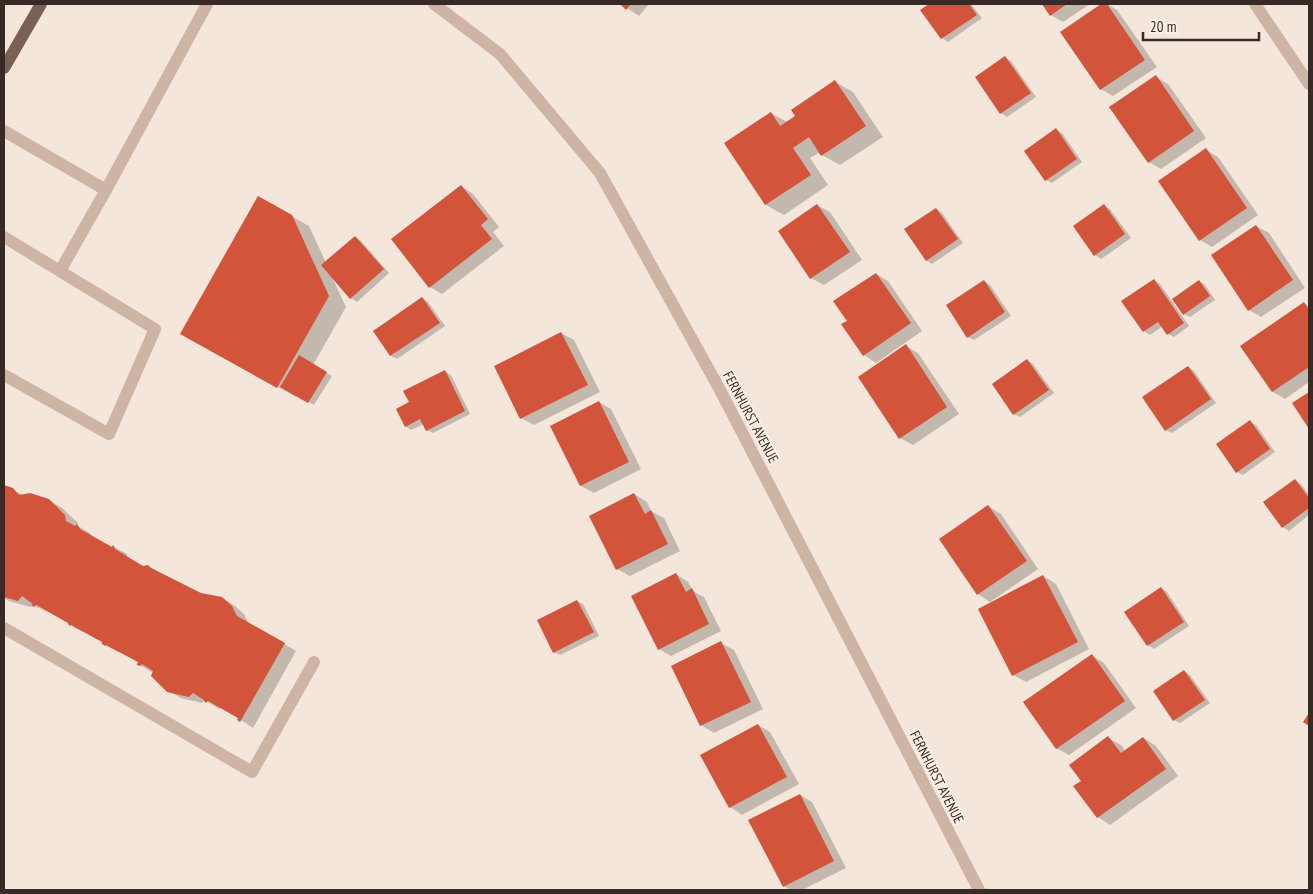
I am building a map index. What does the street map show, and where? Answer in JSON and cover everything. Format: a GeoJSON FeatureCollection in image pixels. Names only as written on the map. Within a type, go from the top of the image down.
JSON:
{"type":"FeatureCollection","features":[{"type":"Feature","properties":{"kind":"main road"},"geometry":{"type":"LineString","coordinates":[[4,68],[41,4]]}},
{"type":"Feature","properties":{"kind":"street"},"geometry":{"type":"LineString","coordinates":[[60,270],[106,190],[207,4]]}},
{"type":"Feature","properties":{"kind":"street","name":"FERNHURST AVENUE"},"geometry":{"type":"LineString","coordinates":[[434,4],[500,54],[600,172],[719,388],[979,890]]}},
{"type":"Feature","properties":{"kind":"street"},"geometry":{"type":"LineString","coordinates":[[1255,4],[1309,84]]}},
{"type":"Feature","properties":{"kind":"street"},"geometry":{"type":"LineString","coordinates":[[4,131],[106,190]]}},
{"type":"Feature","properties":{"kind":"street"},"geometry":{"type":"LineString","coordinates":[[4,237],[155,328],[108,434],[4,375]]}},
{"type":"Feature","properties":{"kind":"street"},"geometry":{"type":"LineString","coordinates":[[4,628],[252,772],[314,662]]}},
{"type":"Feature","properties":{"kind":"building"},"geometry":{"type":"Polygon","coordinates":[[[620,4],[631,4],[626,10],[620,4]]]}},
{"type":"Feature","properties":{"kind":"building"},"geometry":{"type":"Polygon","coordinates":[[[929,4],[969,4],[977,15],[941,39],[920,10],[929,4]]]}},
{"type":"Feature","properties":{"kind":"building"},"geometry":{"type":"Polygon","coordinates":[[[1042,4],[1067,4],[1050,16],[1042,4]]]}},
{"type":"Feature","properties":{"kind":"building"},"geometry":{"type":"Polygon","coordinates":[[[1101,4],[1107,4],[1145,60],[1100,90],[1060,32],[1101,4]]]}},
{"type":"Feature","properties":{"kind":"building"},"geometry":{"type":"Polygon","coordinates":[[[1005,56],[1031,93],[1000,114],[975,77],[1005,56]]]}},
{"type":"Feature","properties":{"kind":"building"},"geometry":{"type":"Polygon","coordinates":[[[1156,75],[1194,131],[1148,163],[1109,107],[1156,75]]]}},
{"type":"Feature","properties":{"kind":"building"},"geometry":{"type":"Polygon","coordinates":[[[835,80],[866,126],[821,156],[809,137],[793,148],[811,175],[765,205],[724,143],[771,112],[780,126],[795,116],[791,110],[835,80]]]}},
{"type":"Feature","properties":{"kind":"building"},"geometry":{"type":"Polygon","coordinates":[[[1056,128],[1077,159],[1045,181],[1024,151],[1056,128]]]}},
{"type":"Feature","properties":{"kind":"building"},"geometry":{"type":"Polygon","coordinates":[[[1206,148],[1247,208],[1199,241],[1158,181],[1206,148]]]}},
{"type":"Feature","properties":{"kind":"building"},"geometry":{"type":"Polygon","coordinates":[[[461,185],[488,219],[481,225],[492,239],[429,288],[391,239],[461,185]]]}},
{"type":"Feature","properties":{"kind":"building"},"geometry":{"type":"Polygon","coordinates":[[[258,196],[292,215],[329,296],[277,388],[180,334],[258,196]]]}},
{"type":"Feature","properties":{"kind":"building"},"geometry":{"type":"Polygon","coordinates":[[[817,204],[850,252],[810,279],[778,231],[817,204]]]}},
{"type":"Feature","properties":{"kind":"building"},"geometry":{"type":"Polygon","coordinates":[[[1104,204],[1125,234],[1094,256],[1073,226],[1104,204]]]}},
{"type":"Feature","properties":{"kind":"building"},"geometry":{"type":"Polygon","coordinates":[[[936,208],[958,239],[926,261],[904,229],[936,208]]]}},
{"type":"Feature","properties":{"kind":"building"},"geometry":{"type":"Polygon","coordinates":[[[1256,225],[1293,280],[1248,311],[1211,255],[1256,225]]]}},
{"type":"Feature","properties":{"kind":"building"},"geometry":{"type":"Polygon","coordinates":[[[355,236],[384,269],[350,299],[321,265],[355,236]]]}},
{"type":"Feature","properties":{"kind":"building"},"geometry":{"type":"Polygon","coordinates":[[[876,273],[911,323],[863,356],[841,324],[847,321],[833,301],[876,273]]]}},
{"type":"Feature","properties":{"kind":"building"},"geometry":{"type":"Polygon","coordinates":[[[1154,279],[1184,323],[1167,335],[1158,322],[1143,332],[1121,301],[1154,279]]]}},
{"type":"Feature","properties":{"kind":"building"},"geometry":{"type":"Polygon","coordinates":[[[984,280],[1005,312],[967,338],[946,305],[984,280]]]}},
{"type":"Feature","properties":{"kind":"building"},"geometry":{"type":"Polygon","coordinates":[[[1199,280],[1210,296],[1183,315],[1172,299],[1199,280]]]}},
{"type":"Feature","properties":{"kind":"building"},"geometry":{"type":"Polygon","coordinates":[[[422,297],[440,323],[390,356],[373,331],[422,297]]]}},
{"type":"Feature","properties":{"kind":"building"},"geometry":{"type":"Polygon","coordinates":[[[1304,302],[1309,310],[1309,367],[1272,392],[1240,346],[1304,302]]]}},
{"type":"Feature","properties":{"kind":"building"},"geometry":{"type":"Polygon","coordinates":[[[561,332],[588,385],[520,419],[494,366],[561,332]]]}},
{"type":"Feature","properties":{"kind":"building"},"geometry":{"type":"Polygon","coordinates":[[[906,344],[947,407],[899,439],[858,377],[906,344]]]}},
{"type":"Feature","properties":{"kind":"building"},"geometry":{"type":"Polygon","coordinates":[[[299,355],[327,372],[308,403],[280,387],[299,355]]]}},
{"type":"Feature","properties":{"kind":"building"},"geometry":{"type":"Polygon","coordinates":[[[1027,359],[1049,390],[1013,415],[992,384],[1027,359]]]}},
{"type":"Feature","properties":{"kind":"building"},"geometry":{"type":"Polygon","coordinates":[[[1188,366],[1211,399],[1165,431],[1142,397],[1188,366]]]}},
{"type":"Feature","properties":{"kind":"building"},"geometry":{"type":"Polygon","coordinates":[[[445,370],[465,411],[426,431],[420,419],[405,427],[396,409],[409,402],[403,391],[445,370]]]}},
{"type":"Feature","properties":{"kind":"building"},"geometry":{"type":"Polygon","coordinates":[[[1309,392],[1309,429],[1292,403],[1309,392]]]}},
{"type":"Feature","properties":{"kind":"building"},"geometry":{"type":"Polygon","coordinates":[[[599,401],[629,462],[580,486],[550,426],[599,401]]]}},
{"type":"Feature","properties":{"kind":"building"},"geometry":{"type":"Polygon","coordinates":[[[1250,420],[1270,449],[1236,473],[1216,444],[1250,420]]]}},
{"type":"Feature","properties":{"kind":"building"},"geometry":{"type":"Polygon","coordinates":[[[1295,479],[1309,498],[1309,508],[1282,528],[1263,502],[1295,479]]]}},
{"type":"Feature","properties":{"kind":"building"},"geometry":{"type":"Polygon","coordinates":[[[4,485],[13,488],[19,495],[30,493],[49,499],[65,515],[66,521],[75,526],[77,524],[80,529],[112,547],[113,545],[115,549],[143,566],[148,565],[201,593],[222,597],[232,606],[237,616],[285,643],[240,722],[237,720],[238,718],[208,701],[206,703],[193,693],[189,697],[167,692],[151,676],[153,671],[142,664],[140,666],[137,665],[138,662],[105,646],[102,642],[70,626],[68,623],[36,605],[34,607],[31,605],[33,604],[22,596],[18,601],[4,597],[4,485]]]}},
{"type":"Feature","properties":{"kind":"building"},"geometry":{"type":"Polygon","coordinates":[[[634,493],[645,514],[651,510],[668,544],[616,570],[589,516],[634,493]]]}},
{"type":"Feature","properties":{"kind":"building"},"geometry":{"type":"Polygon","coordinates":[[[988,505],[1027,561],[977,595],[939,539],[988,505]]]}},
{"type":"Feature","properties":{"kind":"building"},"geometry":{"type":"Polygon","coordinates":[[[676,573],[686,592],[692,588],[709,624],[658,650],[631,596],[676,573]]]}},
{"type":"Feature","properties":{"kind":"building"},"geometry":{"type":"Polygon","coordinates":[[[1043,575],[1078,642],[1012,676],[978,609],[1043,575]]]}},
{"type":"Feature","properties":{"kind":"building"},"geometry":{"type":"Polygon","coordinates":[[[1161,587],[1184,622],[1147,646],[1124,612],[1161,587]]]}},
{"type":"Feature","properties":{"kind":"building"},"geometry":{"type":"Polygon","coordinates":[[[577,600],[594,632],[553,653],[537,620],[577,600]]]}},
{"type":"Feature","properties":{"kind":"building"},"geometry":{"type":"Polygon","coordinates":[[[721,641],[751,702],[700,726],[671,666],[721,641]]]}},
{"type":"Feature","properties":{"kind":"building"},"geometry":{"type":"Polygon","coordinates":[[[1092,654],[1125,701],[1056,749],[1023,702],[1092,654]]]}},
{"type":"Feature","properties":{"kind":"building"},"geometry":{"type":"Polygon","coordinates":[[[1184,670],[1205,700],[1173,721],[1153,691],[1184,670]]]}},
{"type":"Feature","properties":{"kind":"building"},"geometry":{"type":"Polygon","coordinates":[[[1309,713],[1309,726],[1303,722],[1309,713]]]}},
{"type":"Feature","properties":{"kind":"building"},"geometry":{"type":"Polygon","coordinates":[[[758,724],[787,777],[729,808],[700,755],[758,724]]]}},
{"type":"Feature","properties":{"kind":"building"},"geometry":{"type":"Polygon","coordinates":[[[1108,736],[1121,753],[1143,737],[1166,769],[1097,818],[1073,786],[1081,781],[1069,765],[1108,736]]]}},
{"type":"Feature","properties":{"kind":"building"},"geometry":{"type":"Polygon","coordinates":[[[800,794],[834,861],[783,887],[748,820],[800,794]]]}}]}
